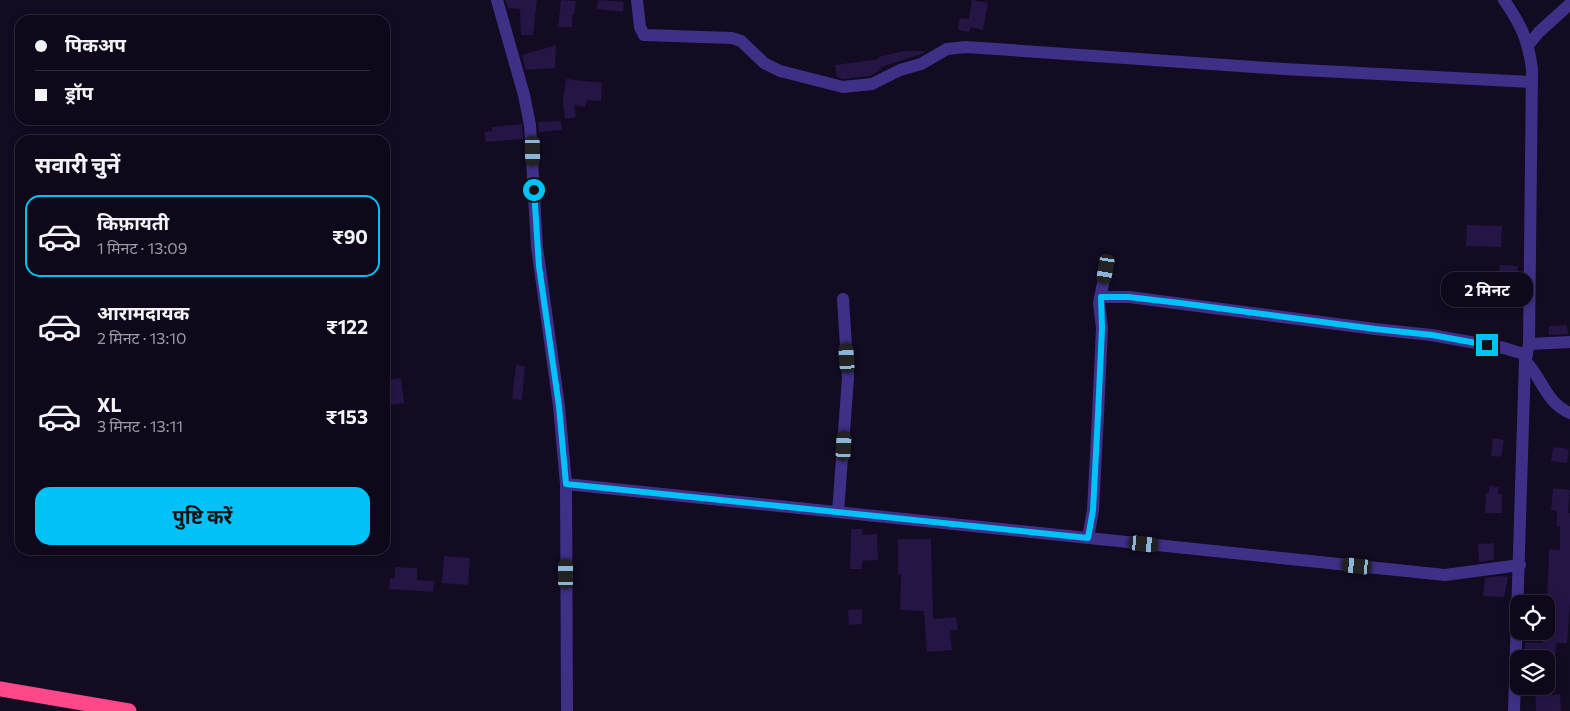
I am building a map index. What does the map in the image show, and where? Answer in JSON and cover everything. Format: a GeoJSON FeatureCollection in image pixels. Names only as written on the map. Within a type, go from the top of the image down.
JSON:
{"type":"FeatureCollection","features":[{"type":"Feature","properties":{"kind":"highway"},"geometry":{"type":"LineString","coordinates":[[0,689],[129,711]]}},
{"type":"Feature","properties":{"kind":"street"},"geometry":{"type":"LineString","coordinates":[[497,0],[524,95],[530,125],[537,247],[559,406],[566,484],[567,711]]}},
{"type":"Feature","properties":{"kind":"street"},"geometry":{"type":"LineString","coordinates":[[637,0],[640,27],[644,35],[732,38],[741,41],[764,63],[780,71],[843,87],[872,84],[900,70],[922,64],[947,49],[966,47],[1284,69],[1532,82]]}},
{"type":"Feature","properties":{"kind":"street"},"geometry":{"type":"LineString","coordinates":[[1504,0],[1523,28],[1528,44],[1532,82],[1527,353],[1514,711]]}},
{"type":"Feature","properties":{"kind":"street"},"geometry":{"type":"LineString","coordinates":[[1528,44],[1557,14],[1570,4]]}},
{"type":"Feature","properties":{"kind":"street"},"geometry":{"type":"LineString","coordinates":[[1088,538],[1093,510],[1102,328],[1101,297],[1106,269]]}},
{"type":"Feature","properties":{"kind":"street"},"geometry":{"type":"LineString","coordinates":[[1101,297],[1128,297],[1432,335],[1527,353],[1570,342]]}},
{"type":"Feature","properties":{"kind":"street"},"geometry":{"type":"LineString","coordinates":[[838,512],[848,378],[843,299]]}},
{"type":"Feature","properties":{"kind":"street"},"geometry":{"type":"LineString","coordinates":[[1527,353],[1550,400],[1570,413]]}},
{"type":"Feature","properties":{"kind":"street"},"geometry":{"type":"LineString","coordinates":[[566,484],[1444,575],[1520,565]]}},
{"type":"Feature","properties":{"kind":"building"},"geometry":{"type":"Polygon","coordinates":[[[505,0],[537,0],[533,35],[521,35],[520,9],[508,8],[505,0]]]}},
{"type":"Feature","properties":{"kind":"building"},"geometry":{"type":"Polygon","coordinates":[[[561,0],[576,1],[574,15],[572,15],[572,27],[558,27],[561,0]]]}},
{"type":"Feature","properties":{"kind":"building"},"geometry":{"type":"Polygon","coordinates":[[[598,0],[624,2],[623,12],[597,9],[598,0]]]}},
{"type":"Feature","properties":{"kind":"building"},"geometry":{"type":"Polygon","coordinates":[[[972,0],[988,3],[983,30],[971,27],[969,32],[958,30],[960,18],[969,19],[972,0]]]}},
{"type":"Feature","properties":{"kind":"building"},"geometry":{"type":"Polygon","coordinates":[[[556,45],[555,68],[526,70],[522,55],[556,45]]]}},
{"type":"Feature","properties":{"kind":"building"},"geometry":{"type":"Polygon","coordinates":[[[904,51],[924,51],[924,53],[881,67],[880,63],[881,70],[870,76],[844,79],[837,77],[835,65],[879,59],[878,57],[904,51]]]}},
{"type":"Feature","properties":{"kind":"building"},"geometry":{"type":"Polygon","coordinates":[[[566,79],[602,83],[601,101],[587,100],[585,107],[574,105],[576,117],[565,119],[563,102],[566,79]]]}},
{"type":"Feature","properties":{"kind":"building"},"geometry":{"type":"Polygon","coordinates":[[[561,121],[562,130],[539,132],[538,122],[561,121]]]}},
{"type":"Feature","properties":{"kind":"building"},"geometry":{"type":"Polygon","coordinates":[[[522,124],[523,139],[486,142],[484,132],[492,131],[492,127],[522,124]]]}},
{"type":"Feature","properties":{"kind":"building"},"geometry":{"type":"Polygon","coordinates":[[[1467,225],[1502,226],[1501,247],[1466,246],[1467,225]]]}},
{"type":"Feature","properties":{"kind":"building"},"geometry":{"type":"Polygon","coordinates":[[[1500,265],[1518,266],[1517,286],[1515,286],[1514,295],[1505,294],[1504,302],[1480,300],[1481,285],[1498,286],[1500,265]]]}},
{"type":"Feature","properties":{"kind":"building"},"geometry":{"type":"Polygon","coordinates":[[[1567,325],[1568,334],[1549,335],[1549,326],[1567,325]]]}},
{"type":"Feature","properties":{"kind":"building"},"geometry":{"type":"Polygon","coordinates":[[[516,365],[525,366],[522,400],[512,399],[516,365]]]}},
{"type":"Feature","properties":{"kind":"building"},"geometry":{"type":"Polygon","coordinates":[[[401,378],[404,403],[390,405],[390,379],[401,378]]]}},
{"type":"Feature","properties":{"kind":"building"},"geometry":{"type":"Polygon","coordinates":[[[1493,438],[1504,440],[1501,457],[1491,456],[1493,438]]]}},
{"type":"Feature","properties":{"kind":"building"},"geometry":{"type":"Polygon","coordinates":[[[1553,447],[1569,449],[1567,463],[1551,461],[1553,447]]]}},
{"type":"Feature","properties":{"kind":"building"},"geometry":{"type":"Polygon","coordinates":[[[1489,486],[1499,487],[1498,494],[1502,494],[1502,513],[1485,513],[1486,493],[1489,493],[1489,486]]]}},
{"type":"Feature","properties":{"kind":"building"},"geometry":{"type":"Polygon","coordinates":[[[1553,488],[1570,490],[1568,513],[1570,513],[1570,603],[1567,643],[1556,643],[1555,659],[1555,650],[1525,650],[1525,642],[1542,643],[1542,640],[1555,640],[1555,595],[1547,595],[1549,549],[1560,550],[1560,526],[1557,526],[1557,511],[1551,510],[1553,488]]]}},
{"type":"Feature","properties":{"kind":"building"},"geometry":{"type":"Polygon","coordinates":[[[851,529],[863,529],[862,535],[877,534],[878,560],[862,561],[862,569],[850,569],[851,529]]]}},
{"type":"Feature","properties":{"kind":"building"},"geometry":{"type":"Polygon","coordinates":[[[898,539],[931,539],[933,619],[956,617],[958,630],[950,630],[952,650],[927,652],[924,611],[900,610],[901,574],[898,574],[898,539]]]}},
{"type":"Feature","properties":{"kind":"building"},"geometry":{"type":"Polygon","coordinates":[[[1494,543],[1494,560],[1479,562],[1478,544],[1494,543]]]}},
{"type":"Feature","properties":{"kind":"building"},"geometry":{"type":"Polygon","coordinates":[[[444,556],[470,558],[468,585],[442,583],[444,556]]]}},
{"type":"Feature","properties":{"kind":"building"},"geometry":{"type":"Polygon","coordinates":[[[395,567],[417,568],[417,580],[434,581],[433,592],[389,589],[390,578],[395,579],[395,567]]]}},
{"type":"Feature","properties":{"kind":"building"},"geometry":{"type":"Polygon","coordinates":[[[1508,577],[1504,597],[1483,596],[1485,578],[1508,577]]]}},
{"type":"Feature","properties":{"kind":"building"},"geometry":{"type":"Polygon","coordinates":[[[862,609],[862,624],[849,625],[848,610],[862,609]]]}},
{"type":"Feature","properties":{"kind":"building"},"geometry":{"type":"Polygon","coordinates":[[[1560,694],[1561,711],[1536,711],[1535,695],[1560,694]]]}},
{"type":"Feature","properties":{"kind":"route"},"geometry":{"type":"LineString","coordinates":[[534,190],[539,266],[559,406],[566,484],[1088,538],[1093,510],[1102,328],[1101,297],[1128,297],[1180,303],[1432,335],[1487,345]]}}]}
